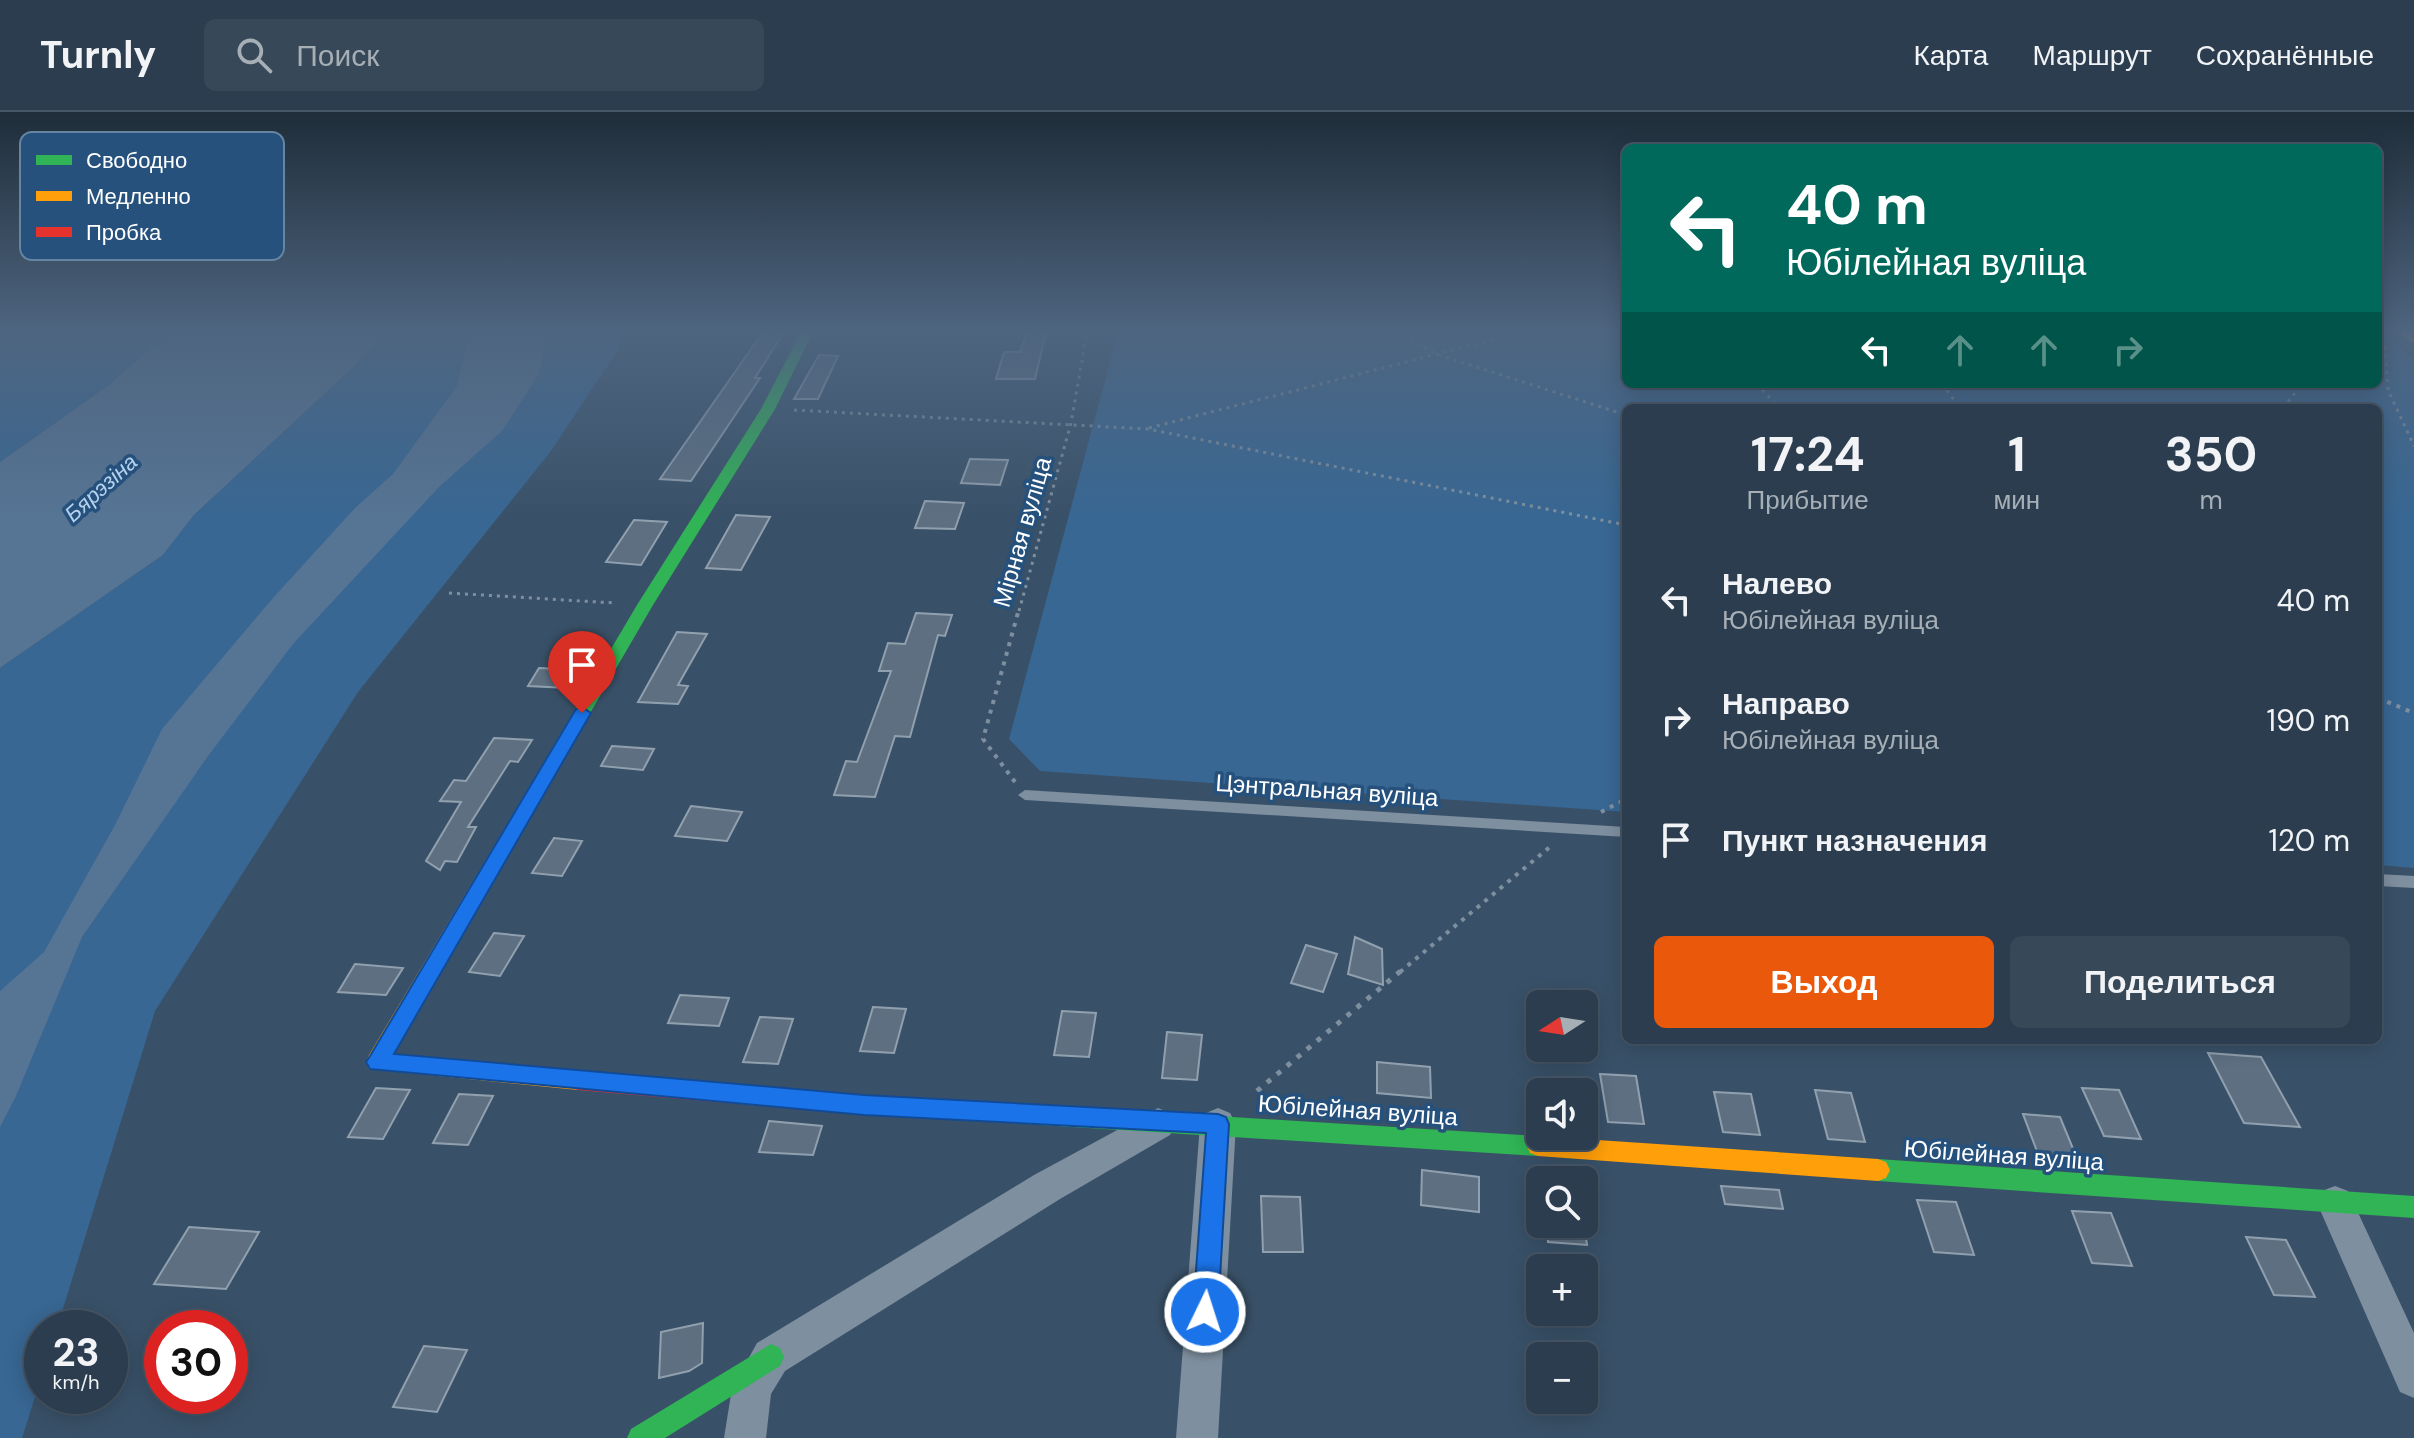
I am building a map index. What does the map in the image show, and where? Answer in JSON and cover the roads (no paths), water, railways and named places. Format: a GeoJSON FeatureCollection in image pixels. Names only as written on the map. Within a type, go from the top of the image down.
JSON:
{"type":"FeatureCollection","features":[{"type":"Feature","properties":{"kind":"street","name":"Юбілейная вуліца"},"geometry":{"type":"LineString","coordinates":[[776,394],[645,605],[377,1062],[864,1105],[1218,1124],[2414,1207]]}},
{"type":"Feature","properties":{"kind":"street"},"geometry":{"type":"LineString","coordinates":[[640,1438],[1047,1187],[1164,1121]]}},
{"type":"Feature","properties":{"kind":"street"},"geometry":{"type":"LineString","coordinates":[[1197,1438],[1218,1124]]}},
{"type":"Feature","properties":{"kind":"street"},"geometry":{"type":"LineString","coordinates":[[2335,1203],[2414,1378]]}},
{"type":"Feature","properties":{"kind":"street"},"geometry":{"type":"LineString","coordinates":[[745,1438],[752,1388],[771,1357]]}},
{"type":"Feature","properties":{"kind":"lane","name":"Цэнтральная вуліца"},"geometry":{"type":"LineString","coordinates":[[1025,795],[1622,832]]}},
{"type":"Feature","properties":{"kind":"lane"},"geometry":{"type":"LineString","coordinates":[[2382,880],[2414,882]]}},
{"type":"Feature","properties":{"kind":"water","name":"Бярэзіна"},"geometry":{"type":"Polygon","coordinates":[[[96,394],[324,394],[194,515],[163,555],[0,668],[0,462],[96,394]]]}},
{"type":"Feature","properties":{"kind":"water"},"geometry":{"type":"Polygon","coordinates":[[[451,394],[526,394],[502,431],[440,486],[293,644],[208,756],[82,937],[16,1096],[0,1127],[0,991],[44,952],[115,825],[162,729],[272,599],[355,508],[393,474],[451,394]]]}}]}
